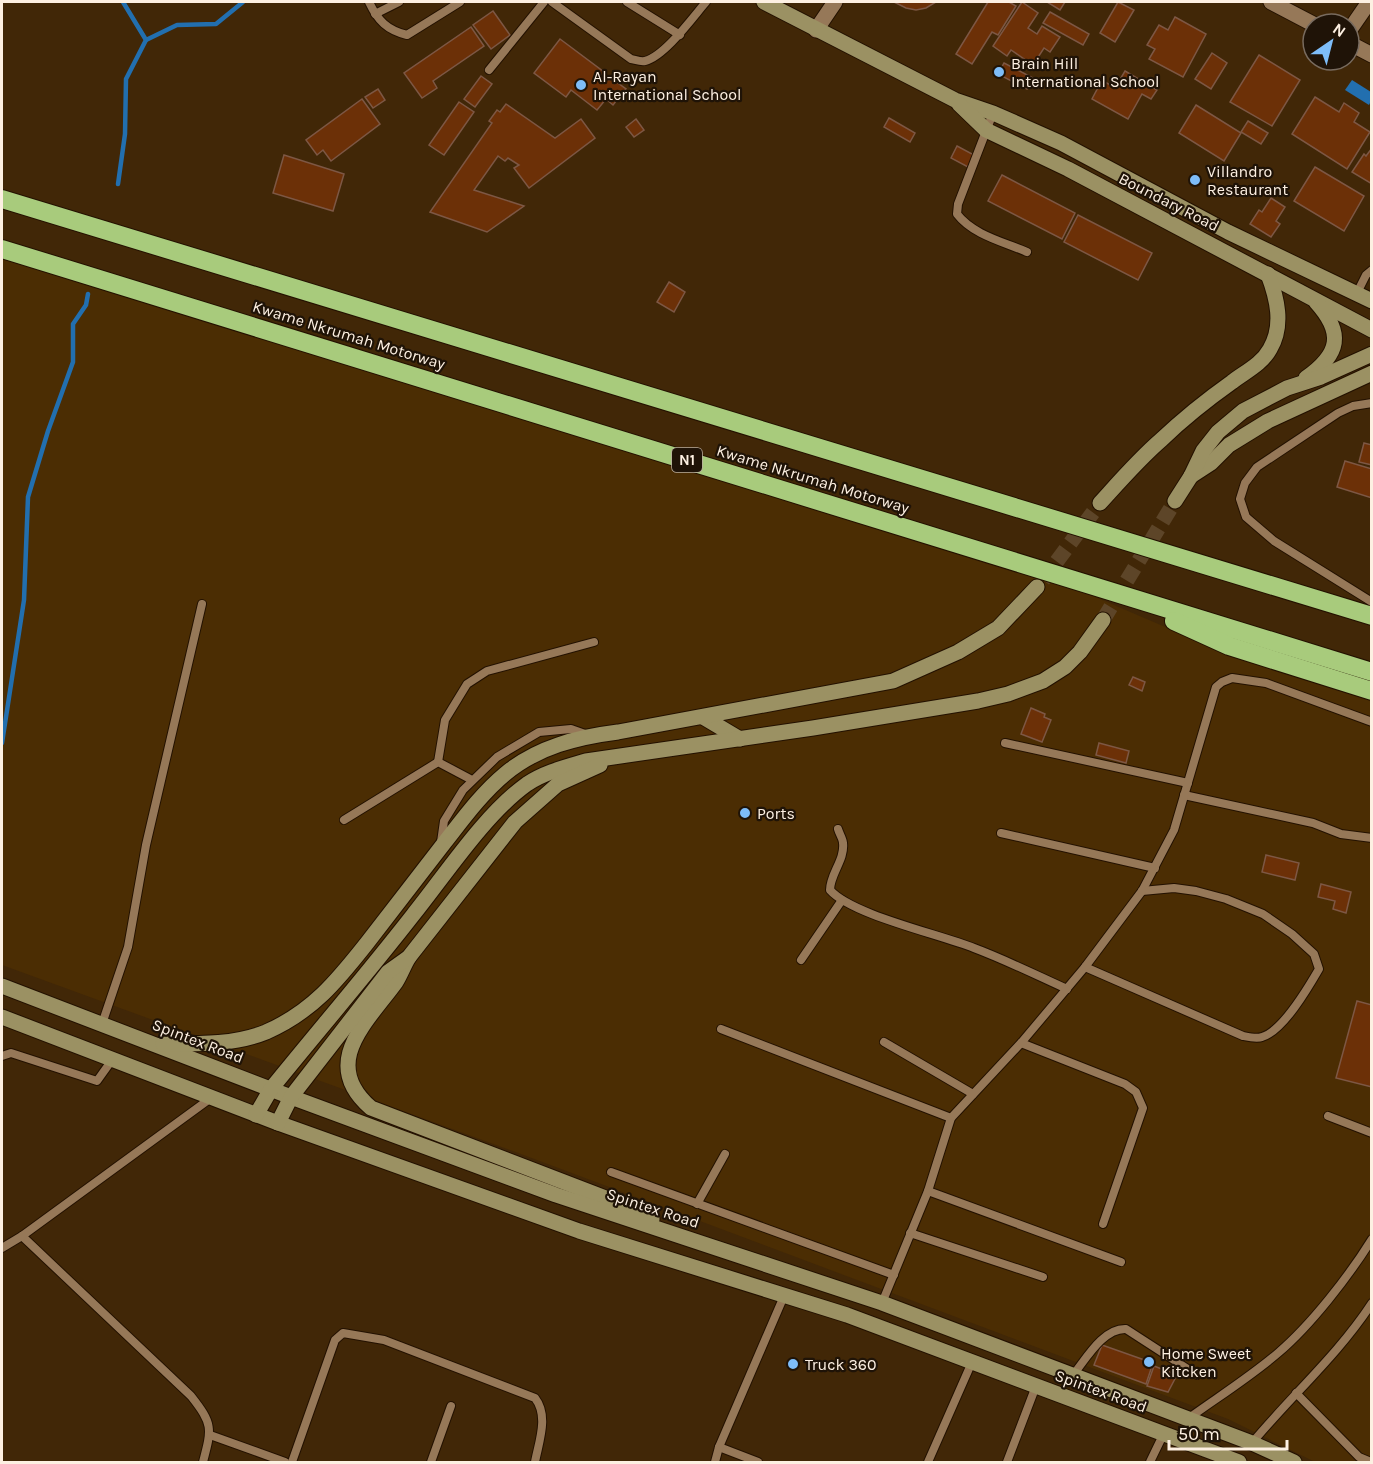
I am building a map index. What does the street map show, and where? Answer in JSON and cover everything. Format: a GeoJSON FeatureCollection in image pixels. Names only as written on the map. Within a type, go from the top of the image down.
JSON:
{"type":"FeatureCollection","features":[{"type":"Feature","properties":{"kind":"highway","name":"Kwame Nkrumah Motorway"},"geometry":{"type":"LineString","coordinates":[[2,199],[1371,616]]}},
{"type":"Feature","properties":{"kind":"highway","name":"Kwame Nkrumah Motorway"},"geometry":{"type":"LineString","coordinates":[[2,249],[1371,672]]}},
{"type":"Feature","properties":{"kind":"highway"},"geometry":{"type":"LineString","coordinates":[[1142,602],[1166,617],[1229,646],[1371,692]]}},
{"type":"Feature","properties":{"kind":"main road","name":"Boundary Road"},"geometry":{"type":"LineString","coordinates":[[764,2],[955,100],[993,113],[1061,143],[1228,232],[1371,301]]}},
{"type":"Feature","properties":{"kind":"main road","name":"Boundary Road"},"geometry":{"type":"LineString","coordinates":[[955,100],[986,130],[1034,151],[1371,330]]}},
{"type":"Feature","properties":{"kind":"main road"},"geometry":{"type":"LineString","coordinates":[[1100,503],[1161,439],[1258,363],[1270,350],[1277,333],[1278,316],[1277,298],[1268,274]]}},
{"type":"Feature","properties":{"kind":"main road"},"geometry":{"type":"LineString","coordinates":[[1297,384],[1318,369],[1330,355],[1335,343],[1334,331],[1329,320],[1310,296]]}},
{"type":"Feature","properties":{"kind":"main road"},"geometry":{"type":"LineString","coordinates":[[1175,501],[1203,452],[1218,432],[1243,411],[1287,387],[1321,377],[1371,354]]}},
{"type":"Feature","properties":{"kind":"main road"},"geometry":{"type":"LineString","coordinates":[[1191,476],[1211,463],[1229,445],[1268,421],[1371,373]]}},
{"type":"Feature","properties":{"kind":"main road"},"geometry":{"type":"LineString","coordinates":[[1355,382],[1371,378]]}},
{"type":"Feature","properties":{"kind":"main road"},"geometry":{"type":"LineString","coordinates":[[154,1044],[215,1043],[244,1038],[266,1032],[317,1001],[345,970],[489,789],[505,773],[531,757],[561,743],[590,735],[703,717],[892,681],[958,652],[998,628],[1037,587]]}},
{"type":"Feature","properties":{"kind":"main road"},"geometry":{"type":"LineString","coordinates":[[256,1114],[271,1089],[505,801],[528,783],[552,771],[586,761],[740,739],[978,701],[1008,694],[1043,681],[1065,667],[1080,652],[1103,620]]}},
{"type":"Feature","properties":{"kind":"main road"},"geometry":{"type":"LineString","coordinates":[[703,717],[740,739]]}},
{"type":"Feature","properties":{"kind":"main road"},"geometry":{"type":"LineString","coordinates":[[616,758],[558,784],[515,822],[408,957],[398,979],[355,1036],[349,1051],[348,1065],[358,1097],[371,1108],[629,1207],[692,1240]]}},
{"type":"Feature","properties":{"kind":"main road"},"geometry":{"type":"LineString","coordinates":[[278,1123],[291,1097],[388,972],[408,957]]}},
{"type":"Feature","properties":{"kind":"main road","name":"Spintex Road"},"geometry":{"type":"LineString","coordinates":[[2,986],[291,1097],[556,1195],[882,1303],[1189,1418],[1294,1462]]}},
{"type":"Feature","properties":{"kind":"main road","name":"Spintex Road"},"geometry":{"type":"LineString","coordinates":[[2,1017],[278,1123],[579,1231],[847,1315],[1239,1462]]}},
{"type":"Feature","properties":{"kind":"street"},"geometry":{"type":"LineString","coordinates":[[816,30],[835,2]]}},
{"type":"Feature","properties":{"kind":"street"},"geometry":{"type":"LineString","coordinates":[[1270,2],[1301,18]]}},
{"type":"Feature","properties":{"kind":"lane"},"geometry":{"type":"LineString","coordinates":[[369,2],[375,14],[391,31],[407,35],[460,2]]}},
{"type":"Feature","properties":{"kind":"lane"},"geometry":{"type":"LineString","coordinates":[[375,14],[399,2]]}},
{"type":"Feature","properties":{"kind":"lane"},"geometry":{"type":"LineString","coordinates":[[489,70],[544,2]]}},
{"type":"Feature","properties":{"kind":"lane"},"geometry":{"type":"LineString","coordinates":[[552,2],[632,59],[644,62],[680,35],[706,2]]}},
{"type":"Feature","properties":{"kind":"lane"},"geometry":{"type":"LineString","coordinates":[[627,2],[680,35]]}},
{"type":"Feature","properties":{"kind":"lane"},"geometry":{"type":"LineString","coordinates":[[993,113],[958,204],[957,214],[976,230],[1027,252]]}},
{"type":"Feature","properties":{"kind":"lane"},"geometry":{"type":"LineString","coordinates":[[1357,293],[1371,270]]}},
{"type":"Feature","properties":{"kind":"lane"},"geometry":{"type":"LineString","coordinates":[[1371,403],[1353,406],[1338,413],[1257,467],[1245,483],[1240,499],[1246,517],[1274,541],[1371,602]]}},
{"type":"Feature","properties":{"kind":"lane"},"geometry":{"type":"LineString","coordinates":[[102,1024],[128,947],[146,845],[202,604]]}},
{"type":"Feature","properties":{"kind":"lane"},"geometry":{"type":"LineString","coordinates":[[344,820],[438,762],[445,720],[466,684],[487,671],[594,642]]}},
{"type":"Feature","properties":{"kind":"lane"},"geometry":{"type":"LineString","coordinates":[[882,1303],[928,1191],[951,1118],[1021,1043],[1085,967],[1142,891],[1155,868],[1174,830],[1216,687],[1232,678],[1266,683],[1371,722]]}},
{"type":"Feature","properties":{"kind":"lane"},"geometry":{"type":"LineString","coordinates":[[440,849],[444,821],[472,780],[497,757],[539,732],[571,729],[590,735]]}},
{"type":"Feature","properties":{"kind":"lane"},"geometry":{"type":"LineString","coordinates":[[1005,743],[1188,783]]}},
{"type":"Feature","properties":{"kind":"lane"},"geometry":{"type":"LineString","coordinates":[[438,762],[472,780]]}},
{"type":"Feature","properties":{"kind":"lane"},"geometry":{"type":"LineString","coordinates":[[1184,795],[1314,823],[1341,834],[1371,838]]}},
{"type":"Feature","properties":{"kind":"lane"},"geometry":{"type":"LineString","coordinates":[[838,829],[843,843],[841,857],[830,881],[830,890],[842,900],[886,918],[974,948],[1067,989]]}},
{"type":"Feature","properties":{"kind":"lane"},"geometry":{"type":"LineString","coordinates":[[1001,832],[1155,868]]}},
{"type":"Feature","properties":{"kind":"lane"},"geometry":{"type":"LineString","coordinates":[[1085,967],[1243,1036],[1261,1037],[1275,1029],[1289,1013],[1319,969],[1314,954],[1292,934],[1263,914],[1226,899],[1196,891],[1174,888],[1142,891]]}},
{"type":"Feature","properties":{"kind":"lane"},"geometry":{"type":"LineString","coordinates":[[801,960],[842,900]]}},
{"type":"Feature","properties":{"kind":"lane"},"geometry":{"type":"LineString","coordinates":[[721,1029],[951,1118]]}},
{"type":"Feature","properties":{"kind":"lane"},"geometry":{"type":"LineString","coordinates":[[884,1042],[973,1094]]}},
{"type":"Feature","properties":{"kind":"lane"},"geometry":{"type":"LineString","coordinates":[[1021,1043],[1125,1084],[1136,1092],[1143,1108],[1103,1224]]}},
{"type":"Feature","properties":{"kind":"lane"},"geometry":{"type":"LineString","coordinates":[[2,1056],[10,1053],[97,1081],[112,1060]]}},
{"type":"Feature","properties":{"kind":"lane"},"geometry":{"type":"LineString","coordinates":[[2,1248],[22,1236],[211,1098]]}},
{"type":"Feature","properties":{"kind":"lane"},"geometry":{"type":"LineString","coordinates":[[1328,1116],[1371,1133]]}},
{"type":"Feature","properties":{"kind":"lane"},"geometry":{"type":"LineString","coordinates":[[697,1204],[724,1154]]}},
{"type":"Feature","properties":{"kind":"lane"},"geometry":{"type":"LineString","coordinates":[[611,1172],[894,1275]]}},
{"type":"Feature","properties":{"kind":"lane"},"geometry":{"type":"LineString","coordinates":[[928,1191],[1121,1262]]}},
{"type":"Feature","properties":{"kind":"lane"},"geometry":{"type":"LineString","coordinates":[[910,1233],[1042,1277]]}},
{"type":"Feature","properties":{"kind":"lane"},"geometry":{"type":"LineString","coordinates":[[22,1236],[191,1395],[207,1417],[210,1435],[203,1462]]}},
{"type":"Feature","properties":{"kind":"lane"},"geometry":{"type":"LineString","coordinates":[[1189,1418],[1278,1353],[1317,1312],[1358,1262],[1371,1239]]}},
{"type":"Feature","properties":{"kind":"lane"},"geometry":{"type":"LineString","coordinates":[[715,1462],[719,1447],[784,1296]]}},
{"type":"Feature","properties":{"kind":"lane"},"geometry":{"type":"LineString","coordinates":[[1252,1443],[1327,1361],[1359,1322],[1371,1303]]}},
{"type":"Feature","properties":{"kind":"lane"},"geometry":{"type":"LineString","coordinates":[[1073,1375],[1110,1333],[1126,1329],[1197,1375]]}},
{"type":"Feature","properties":{"kind":"lane"},"geometry":{"type":"LineString","coordinates":[[292,1462],[335,1340],[343,1333],[384,1340],[535,1398],[543,1415],[535,1462]]}},
{"type":"Feature","properties":{"kind":"lane"},"geometry":{"type":"LineString","coordinates":[[928,1462],[972,1362]]}},
{"type":"Feature","properties":{"kind":"lane"},"geometry":{"type":"LineString","coordinates":[[1007,1462],[1036,1386]]}},
{"type":"Feature","properties":{"kind":"lane"},"geometry":{"type":"LineString","coordinates":[[1296,1393],[1359,1457],[1371,1462]]}},
{"type":"Feature","properties":{"kind":"lane"},"geometry":{"type":"LineString","coordinates":[[431,1462],[451,1406]]}},
{"type":"Feature","properties":{"kind":"lane"},"geometry":{"type":"LineString","coordinates":[[1150,1462],[1164,1433]]}},
{"type":"Feature","properties":{"kind":"lane"},"geometry":{"type":"LineString","coordinates":[[210,1435],[285,1462]]}},
{"type":"Feature","properties":{"kind":"lane"},"geometry":{"type":"LineString","coordinates":[[719,1447],[758,1462]]}},
{"type":"Feature","properties":{"kind":"shaded area"},"geometry":{"type":"Polygon","coordinates":[[[2,256],[1065,584],[1240,659],[1371,701],[1371,1462],[1315,1462],[1228,1419],[529,1157],[2,965],[2,256]]]}},
{"type":"Feature","properties":{"kind":"water"},"geometry":{"type":"Polygon","coordinates":[[[1352,80],[1371,92],[1369,105],[1345,90],[1352,80]]]}},
{"type":"Feature","properties":{"kind":"building"},"geometry":{"type":"Polygon","coordinates":[[[894,2],[936,2],[926,8],[916,10],[894,2]]]}},
{"type":"Feature","properties":{"kind":"building"},"geometry":{"type":"Polygon","coordinates":[[[988,2],[1009,2],[1016,6],[998,35],[992,32],[972,64],[956,54],[988,2]]]}},
{"type":"Feature","properties":{"kind":"building"},"geometry":{"type":"Polygon","coordinates":[[[1022,2],[1038,13],[1028,28],[1037,34],[1042,26],[1060,37],[1050,52],[1044,48],[1033,65],[1011,50],[1007,56],[993,46],[1022,2]]]}},
{"type":"Feature","properties":{"kind":"building"},"geometry":{"type":"Polygon","coordinates":[[[1047,2],[1065,2],[1060,10],[1047,2]]]}},
{"type":"Feature","properties":{"kind":"building"},"geometry":{"type":"Polygon","coordinates":[[[1118,2],[1134,10],[1115,42],[1100,33],[1118,2]]]}},
{"type":"Feature","properties":{"kind":"building"},"geometry":{"type":"Polygon","coordinates":[[[493,11],[510,35],[491,49],[473,25],[493,11]]]}},
{"type":"Feature","properties":{"kind":"building"},"geometry":{"type":"Polygon","coordinates":[[[1050,12],[1089,34],[1083,45],[1043,23],[1050,12]]]}},
{"type":"Feature","properties":{"kind":"building"},"geometry":{"type":"Polygon","coordinates":[[[1175,17],[1206,34],[1183,77],[1149,59],[1155,49],[1147,45],[1159,25],[1168,30],[1175,17]]]}},
{"type":"Feature","properties":{"kind":"building"},"geometry":{"type":"Polygon","coordinates":[[[471,27],[484,46],[433,81],[437,88],[422,98],[404,73],[471,27]]]}},
{"type":"Feature","properties":{"kind":"building"},"geometry":{"type":"Polygon","coordinates":[[[560,39],[604,72],[602,75],[609,80],[611,78],[626,89],[613,105],[606,99],[597,110],[571,90],[566,97],[534,73],[560,39]]]}},
{"type":"Feature","properties":{"kind":"building"},"geometry":{"type":"Polygon","coordinates":[[[1212,53],[1227,63],[1211,89],[1195,79],[1212,53]]]}},
{"type":"Feature","properties":{"kind":"building"},"geometry":{"type":"Polygon","coordinates":[[[1259,55],[1300,80],[1272,126],[1230,102],[1259,55]]]}},
{"type":"Feature","properties":{"kind":"building"},"geometry":{"type":"Polygon","coordinates":[[[1004,63],[1033,78],[1027,89],[998,74],[1004,63]]]}},
{"type":"Feature","properties":{"kind":"building"},"geometry":{"type":"Polygon","coordinates":[[[1125,71],[1157,90],[1151,99],[1142,94],[1128,119],[1092,99],[1102,80],[1115,88],[1125,71]]]}},
{"type":"Feature","properties":{"kind":"building"},"geometry":{"type":"Polygon","coordinates":[[[481,76],[492,84],[475,107],[464,99],[481,76]]]}},
{"type":"Feature","properties":{"kind":"building"},"geometry":{"type":"Polygon","coordinates":[[[378,89],[385,100],[373,108],[365,97],[378,89]]]}},
{"type":"Feature","properties":{"kind":"building"},"geometry":{"type":"Polygon","coordinates":[[[1315,97],[1339,112],[1344,103],[1359,113],[1354,122],[1370,132],[1347,169],[1292,134],[1315,97]]]}},
{"type":"Feature","properties":{"kind":"building"},"geometry":{"type":"Polygon","coordinates":[[[362,99],[380,124],[331,161],[323,150],[317,155],[306,140],[362,99]]]}},
{"type":"Feature","properties":{"kind":"building"},"geometry":{"type":"Polygon","coordinates":[[[459,102],[474,112],[444,155],[429,145],[459,102]]]}},
{"type":"Feature","properties":{"kind":"building"},"geometry":{"type":"Polygon","coordinates":[[[506,104],[555,138],[581,119],[595,138],[529,188],[514,168],[519,165],[508,158],[505,161],[498,156],[474,190],[524,206],[487,232],[430,212],[492,123],[489,121],[497,110],[500,112],[506,104]]]}},
{"type":"Feature","properties":{"kind":"building"},"geometry":{"type":"Polygon","coordinates":[[[1196,105],[1241,133],[1224,161],[1179,133],[1196,105]]]}},
{"type":"Feature","properties":{"kind":"building"},"geometry":{"type":"Polygon","coordinates":[[[889,118],[915,133],[910,142],[884,127],[889,118]]]}},
{"type":"Feature","properties":{"kind":"building"},"geometry":{"type":"Polygon","coordinates":[[[636,119],[644,130],[634,137],[626,127],[636,119]]]}},
{"type":"Feature","properties":{"kind":"building"},"geometry":{"type":"Polygon","coordinates":[[[1248,121],[1268,133],[1261,144],[1241,132],[1248,121]]]}},
{"type":"Feature","properties":{"kind":"building"},"geometry":{"type":"Polygon","coordinates":[[[957,146],[974,155],[968,167],[951,158],[957,146]]]}},
{"type":"Feature","properties":{"kind":"building"},"geometry":{"type":"Polygon","coordinates":[[[1372,148],[1372,184],[1352,172],[1364,154],[1366,156],[1372,148]]]}},
{"type":"Feature","properties":{"kind":"building"},"geometry":{"type":"Polygon","coordinates":[[[284,155],[344,174],[333,211],[273,193],[284,155]]]}},
{"type":"Feature","properties":{"kind":"building"},"geometry":{"type":"Polygon","coordinates":[[[1315,167],[1364,196],[1344,231],[1294,201],[1315,167]]]}},
{"type":"Feature","properties":{"kind":"building"},"geometry":{"type":"Polygon","coordinates":[[[1002,175],[1075,213],[1062,239],[988,201],[1002,175]]]}},
{"type":"Feature","properties":{"kind":"building"},"geometry":{"type":"Polygon","coordinates":[[[1271,198],[1285,207],[1276,221],[1280,224],[1271,237],[1250,224],[1271,198]]]}},
{"type":"Feature","properties":{"kind":"building"},"geometry":{"type":"Polygon","coordinates":[[[1078,215],[1152,253],[1138,280],[1064,242],[1078,215]]]}},
{"type":"Feature","properties":{"kind":"building"},"geometry":{"type":"Polygon","coordinates":[[[669,282],[685,292],[674,312],[657,302],[669,282]]]}},
{"type":"Feature","properties":{"kind":"building"},"geometry":{"type":"Polygon","coordinates":[[[1364,443],[1372,445],[1372,465],[1359,462],[1364,443]]]}},
{"type":"Feature","properties":{"kind":"building"},"geometry":{"type":"Polygon","coordinates":[[[1345,461],[1372,469],[1372,498],[1337,487],[1345,461]]]}},
{"type":"Feature","properties":{"kind":"building"},"geometry":{"type":"Polygon","coordinates":[[[1133,677],[1145,682],[1142,691],[1129,685],[1133,677]]]}},
{"type":"Feature","properties":{"kind":"building"},"geometry":{"type":"Polygon","coordinates":[[[1031,708],[1045,714],[1044,717],[1051,720],[1042,742],[1021,734],[1031,708]]]}},
{"type":"Feature","properties":{"kind":"building"},"geometry":{"type":"Polygon","coordinates":[[[1099,743],[1129,751],[1126,763],[1096,755],[1099,743]]]}},
{"type":"Feature","properties":{"kind":"building"},"geometry":{"type":"Polygon","coordinates":[[[1266,855],[1299,863],[1295,880],[1262,872],[1266,855]]]}},
{"type":"Feature","properties":{"kind":"building"},"geometry":{"type":"Polygon","coordinates":[[[1321,884],[1351,892],[1346,913],[1333,909],[1335,901],[1318,897],[1321,884]]]}},
{"type":"Feature","properties":{"kind":"building"},"geometry":{"type":"Polygon","coordinates":[[[1357,1001],[1372,1005],[1372,1087],[1336,1078],[1357,1001]]]}},
{"type":"Feature","properties":{"kind":"building"},"geometry":{"type":"Polygon","coordinates":[[[1102,1345],[1153,1363],[1146,1384],[1094,1365],[1102,1345]]]}},
{"type":"Feature","properties":{"kind":"building"},"geometry":{"type":"Polygon","coordinates":[[[1154,1366],[1177,1375],[1168,1392],[1147,1386],[1154,1366]]]}},
{"type":"Feature","properties":{"kind":"waterway"},"geometry":{"type":"LineString","coordinates":[[118,184],[125,134],[126,79],[146,40],[123,2]]}},
{"type":"Feature","properties":{"kind":"waterway"},"geometry":{"type":"LineString","coordinates":[[146,40],[177,25],[216,24],[243,2]]}},
{"type":"Feature","properties":{"kind":"waterway"},"geometry":{"type":"LineString","coordinates":[[2,743],[24,600],[28,497],[48,431],[73,362],[73,324],[86,305],[88,294]]}},
{"type":"Feature","properties":{"kind":"tunnel"},"geometry":{"type":"LineString","coordinates":[[1103,620],[1175,501]]}},
{"type":"Feature","properties":{"kind":"tunnel"},"geometry":{"type":"LineString","coordinates":[[1043,580],[1100,503]]}},
{"type":"Feature","properties":{"kind":"place","name":"Brain Hill International School"},"geometry":{"type":"Point","coordinates":[999,72]}},
{"type":"Feature","properties":{"kind":"place","name":"Al-Rayan International School"},"geometry":{"type":"Point","coordinates":[581,85]}},
{"type":"Feature","properties":{"kind":"place","name":"Villandro Restaurant"},"geometry":{"type":"Point","coordinates":[1195,180]}},
{"type":"Feature","properties":{"kind":"place","name":"Ports"},"geometry":{"type":"Point","coordinates":[745,813]}},
{"type":"Feature","properties":{"kind":"place","name":"Home Sweet Kitcken"},"geometry":{"type":"Point","coordinates":[1149,1362]}},
{"type":"Feature","properties":{"kind":"place","name":"Truck 360"},"geometry":{"type":"Point","coordinates":[793,1364]}}]}
